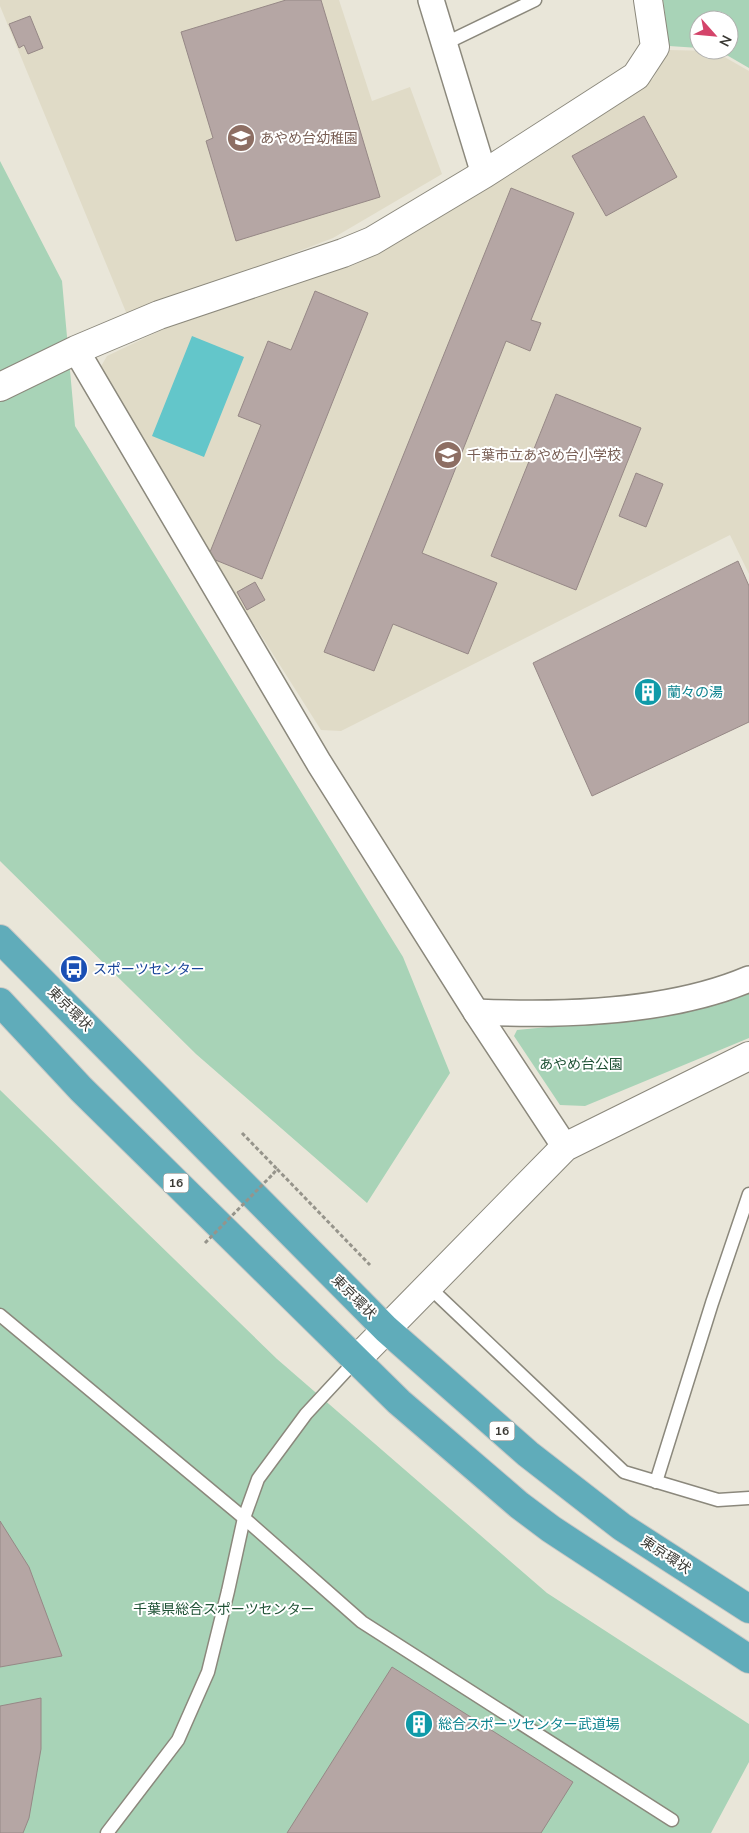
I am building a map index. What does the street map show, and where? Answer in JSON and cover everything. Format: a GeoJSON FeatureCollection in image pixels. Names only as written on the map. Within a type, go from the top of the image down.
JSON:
{"type":"FeatureCollection","features":[{"type":"Feature","properties":{"kind":"highway","name":"東京環状"},"geometry":{"type":"LineString","coordinates":[[0,939],[386,1329],[528,1454],[622,1527],[749,1609]]}},
{"type":"Feature","properties":{"kind":"highway","name":"16"},"geometry":{"type":"LineString","coordinates":[[0,1002],[81,1089],[274,1280],[357,1358],[399,1402],[519,1505],[551,1529],[749,1659]]}},
{"type":"Feature","properties":{"kind":"street"},"geometry":{"type":"LineString","coordinates":[[431,0],[484,174]]}},
{"type":"Feature","properties":{"kind":"street"},"geometry":{"type":"LineString","coordinates":[[0,387],[76,350],[158,315],[343,253],[372,241],[484,174],[636,76],[655,47],[648,0]]}},
{"type":"Feature","properties":{"kind":"street"},"geometry":{"type":"LineString","coordinates":[[76,350],[320,763],[476,1012],[565,1147]]}},
{"type":"Feature","properties":{"kind":"street"},"geometry":{"type":"LineString","coordinates":[[476,1012],[530,1015],[651,1006],[729,987],[749,979]]}},
{"type":"Feature","properties":{"kind":"street"},"geometry":{"type":"LineString","coordinates":[[357,1358],[565,1147],[749,1056]]}},
{"type":"Feature","properties":{"kind":"lane"},"geometry":{"type":"LineString","coordinates":[[444,44],[536,0]]}},
{"type":"Feature","properties":{"kind":"lane"},"geometry":{"type":"LineString","coordinates":[[656,1482],[712,1303],[749,1194]]}},
{"type":"Feature","properties":{"kind":"lane"},"geometry":{"type":"LineString","coordinates":[[428,1286],[624,1472],[718,1500],[749,1498]]}},
{"type":"Feature","properties":{"kind":"lane"},"geometry":{"type":"LineString","coordinates":[[0,1315],[244,1518],[362,1622],[672,1820]]}},
{"type":"Feature","properties":{"kind":"lane"},"geometry":{"type":"LineString","coordinates":[[107,1833],[178,1740],[208,1672],[244,1518],[258,1479],[306,1414],[357,1358]]}},
{"type":"Feature","properties":{"kind":"path"},"geometry":{"type":"LineString","coordinates":[[242,1133],[370,1265]]}},
{"type":"Feature","properties":{"kind":"path"},"geometry":{"type":"LineString","coordinates":[[205,1242],[277,1170]]}},
{"type":"Feature","properties":{"kind":"shaded area","name":"あやめ台幼稚園"},"geometry":{"type":"Polygon","coordinates":[[[0,0],[339,0],[372,101],[410,87],[442,174],[333,238],[128,317],[0,6],[0,0]]]}},
{"type":"Feature","properties":{"kind":"shaded area","name":"千葉市立あやめ台小学校"},"geometry":{"type":"Polygon","coordinates":[[[668,50],[689,50],[689,60],[730,60],[749,71],[749,574],[730,535],[341,731],[321,730],[96,375],[107,356],[170,326],[356,264],[400,241],[653,79],[668,50]]]}},
{"type":"Feature","properties":{"kind":"green space"},"geometry":{"type":"Polygon","coordinates":[[[663,0],[749,0],[749,68],[735,60],[739,60],[739,10],[689,10],[689,47],[669,46],[663,0]]]}},
{"type":"Feature","properties":{"kind":"green space"},"geometry":{"type":"Polygon","coordinates":[[[0,161],[62,281],[75,426],[403,957],[450,1073],[367,1203],[196,1054],[0,861],[0,161]]]}},
{"type":"Feature","properties":{"kind":"green space","name":"あやめ台公園"},"geometry":{"type":"Polygon","coordinates":[[[749,990],[749,1038],[585,1106],[560,1105],[514,1036],[517,1030],[651,1017],[749,990]]]}},
{"type":"Feature","properties":{"kind":"green space","name":"千葉県総合スポーツセンター"},"geometry":{"type":"Polygon","coordinates":[[[0,1090],[277,1359],[547,1593],[749,1724],[749,1762],[711,1833],[0,1833],[0,1090]]]}},
{"type":"Feature","properties":{"kind":"water"},"geometry":{"type":"Polygon","coordinates":[[[192,336],[244,357],[204,457],[152,436],[192,336]]]}},
{"type":"Feature","properties":{"kind":"building"},"geometry":{"type":"Polygon","coordinates":[[[286,0],[321,0],[380,197],[236,241],[206,141],[213,138],[181,32],[286,0]]]}},
{"type":"Feature","properties":{"kind":"building"},"geometry":{"type":"Polygon","coordinates":[[[30,16],[43,48],[28,54],[24,45],[19,48],[9,24],[30,16]]]}},
{"type":"Feature","properties":{"kind":"building"},"geometry":{"type":"Polygon","coordinates":[[[644,116],[677,177],[606,216],[572,156],[644,116]]]}},
{"type":"Feature","properties":{"kind":"building"},"geometry":{"type":"Polygon","coordinates":[[[511,188],[574,213],[531,320],[541,323],[530,351],[506,341],[422,553],[497,583],[468,654],[393,624],[374,671],[324,652],[511,188]]]}},
{"type":"Feature","properties":{"kind":"building"},"geometry":{"type":"Polygon","coordinates":[[[315,291],[368,313],[262,579],[208,557],[261,425],[238,416],[268,341],[291,350],[315,291]]]}},
{"type":"Feature","properties":{"kind":"building"},"geometry":{"type":"Polygon","coordinates":[[[556,394],[641,428],[576,590],[491,556],[556,394]]]}},
{"type":"Feature","properties":{"kind":"building"},"geometry":{"type":"Polygon","coordinates":[[[636,473],[663,484],[646,527],[619,516],[636,473]]]}},
{"type":"Feature","properties":{"kind":"building","name":"蘭々の湯"},"geometry":{"type":"Polygon","coordinates":[[[738,561],[749,586],[749,722],[592,796],[533,663],[738,561]]]}},
{"type":"Feature","properties":{"kind":"building"},"geometry":{"type":"Polygon","coordinates":[[[255,582],[265,600],[247,610],[237,592],[255,582]]]}},
{"type":"Feature","properties":{"kind":"building"},"geometry":{"type":"Polygon","coordinates":[[[0,1521],[29,1567],[62,1656],[0,1667],[0,1521]]]}},
{"type":"Feature","properties":{"kind":"building","name":"総合スポーツセンター武道場"},"geometry":{"type":"Polygon","coordinates":[[[392,1667],[573,1782],[541,1833],[287,1833],[392,1667]]]}},
{"type":"Feature","properties":{"kind":"building"},"geometry":{"type":"Polygon","coordinates":[[[41,1698],[41,1749],[29,1818],[23,1833],[0,1833],[0,1706],[41,1698]]]}},
{"type":"Feature","properties":{"kind":"place","name":"あやめ台幼稚園"},"geometry":{"type":"Point","coordinates":[241,138]}},
{"type":"Feature","properties":{"kind":"place","name":"千葉市立あやめ台小学校"},"geometry":{"type":"Point","coordinates":[448,455]}},
{"type":"Feature","properties":{"kind":"place","name":"蘭々の湯"},"geometry":{"type":"Point","coordinates":[648,692]}},
{"type":"Feature","properties":{"kind":"place","name":"スポーツセンター"},"geometry":{"type":"Point","coordinates":[74,969]}},
{"type":"Feature","properties":{"kind":"place","name":"総合スポーツセンター武道場"},"geometry":{"type":"Point","coordinates":[419,1724]}}]}
